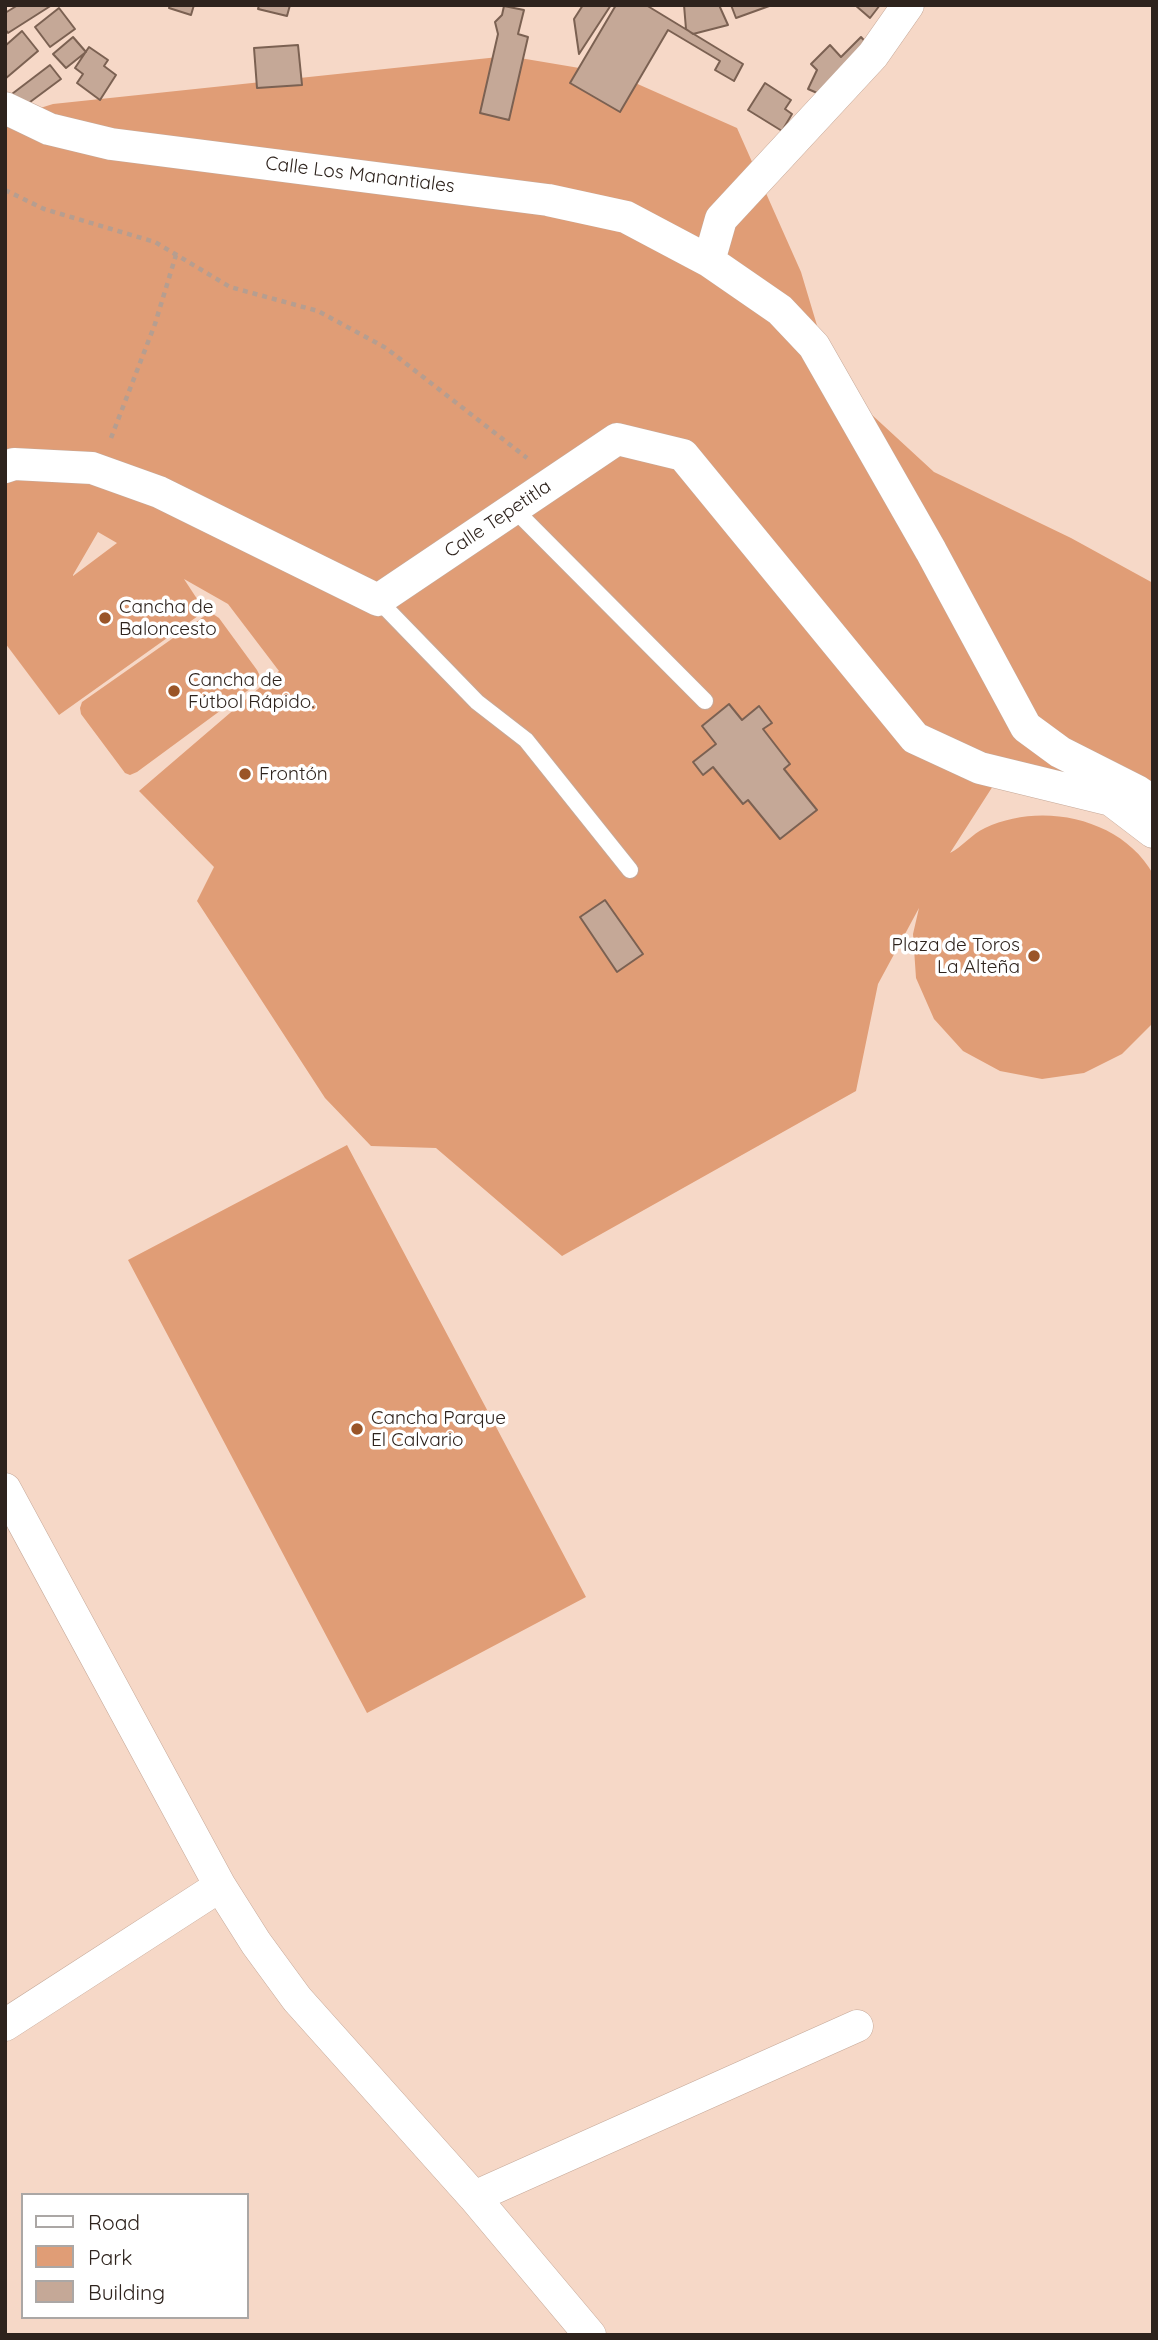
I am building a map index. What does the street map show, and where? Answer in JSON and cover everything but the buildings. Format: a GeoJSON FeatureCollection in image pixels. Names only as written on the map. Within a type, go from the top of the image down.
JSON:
{"type":"FeatureCollection","features":[{"type":"Feature","properties":{"kind":"street"},"geometry":{"type":"LineString","coordinates":[[709,261],[721,219],[873,55],[908,5]]}},
{"type":"Feature","properties":{"kind":"street","name":"Calle Los Manantiales"},"geometry":{"type":"LineString","coordinates":[[5,108],[49,129],[111,144],[561,202],[626,217],[709,261],[780,310],[814,346],[931,551],[1026,727],[1060,752],[1137,791],[1153,802]]}},
{"type":"Feature","properties":{"kind":"street","name":"Calle Tepetitla"},"geometry":{"type":"LineString","coordinates":[[378,600],[617,439],[683,455],[915,738],[980,768],[1111,800],[1153,832]]}},
{"type":"Feature","properties":{"kind":"street"},"geometry":{"type":"LineString","coordinates":[[5,467],[14,464],[92,468],[159,492],[378,600]]}},
{"type":"Feature","properties":{"kind":"street"},"geometry":{"type":"LineString","coordinates":[[5,1489],[220,1886],[256,1944],[297,1999],[474,2197],[590,2335]]}},
{"type":"Feature","properties":{"kind":"street"},"geometry":{"type":"LineString","coordinates":[[5,2025],[220,1886]]}},
{"type":"Feature","properties":{"kind":"street"},"geometry":{"type":"LineString","coordinates":[[474,2197],[857,2026]]}},
{"type":"Feature","properties":{"kind":"lane"},"geometry":{"type":"LineString","coordinates":[[513,509],[705,701]]}},
{"type":"Feature","properties":{"kind":"lane"},"geometry":{"type":"LineString","coordinates":[[378,600],[477,702],[526,740],[630,870]]}},
{"type":"Feature","properties":{"kind":"path"},"geometry":{"type":"LineString","coordinates":[[5,191],[44,209],[155,242],[230,287],[318,311],[386,348],[555,480]]}},
{"type":"Feature","properties":{"kind":"path"},"geometry":{"type":"LineString","coordinates":[[123,410],[155,324],[176,255]]}},
{"type":"Feature","properties":{"kind":"green space"},"geometry":{"type":"Polygon","coordinates":[[[508,56],[615,74],[737,128],[801,272],[833,379],[934,472],[1071,538],[1153,583],[1153,803],[1009,761],[950,853],[985,828],[1007,820],[1031,816],[1078,820],[1122,839],[1139,855],[1153,874],[1152,1024],[1122,1054],[1084,1073],[1042,1079],[1000,1071],[963,1051],[934,1019],[916,978],[913,934],[919,908],[878,984],[856,1091],[562,1256],[436,1148],[371,1146],[325,1098],[197,901],[214,867],[139,791],[279,671],[228,604],[184,579],[205,611],[59,715],[5,643],[5,119],[53,104],[508,56]],[[98,532],[73,576],[117,543],[98,532]]]}},
{"type":"Feature","properties":{"kind":"green space","name":"Cancha de Fútbol Rápido."},"geometry":{"type":"Polygon","coordinates":[[[213,614],[219,618],[262,680],[137,772],[130,775],[125,773],[81,714],[82,702],[206,615],[213,614]]]}},
{"type":"Feature","properties":{"kind":"green space","name":"Cancha Parque El Calvario"},"geometry":{"type":"Polygon","coordinates":[[[347,1145],[586,1597],[367,1713],[128,1260],[347,1145]]]}},
{"type":"Feature","properties":{"kind":"place","name":"Cancha de Baloncesto"},"geometry":{"type":"Point","coordinates":[105,618]}},
{"type":"Feature","properties":{"kind":"place","name":"Cancha de Fútbol Rápido."},"geometry":{"type":"Point","coordinates":[174,691]}},
{"type":"Feature","properties":{"kind":"place","name":"Frontón"},"geometry":{"type":"Point","coordinates":[245,774]}},
{"type":"Feature","properties":{"kind":"place","name":"Plaza de Toros La Alteña"},"geometry":{"type":"Point","coordinates":[1034,956]}},
{"type":"Feature","properties":{"kind":"place","name":"Cancha Parque El Calvario"},"geometry":{"type":"Point","coordinates":[357,1429]}}]}
